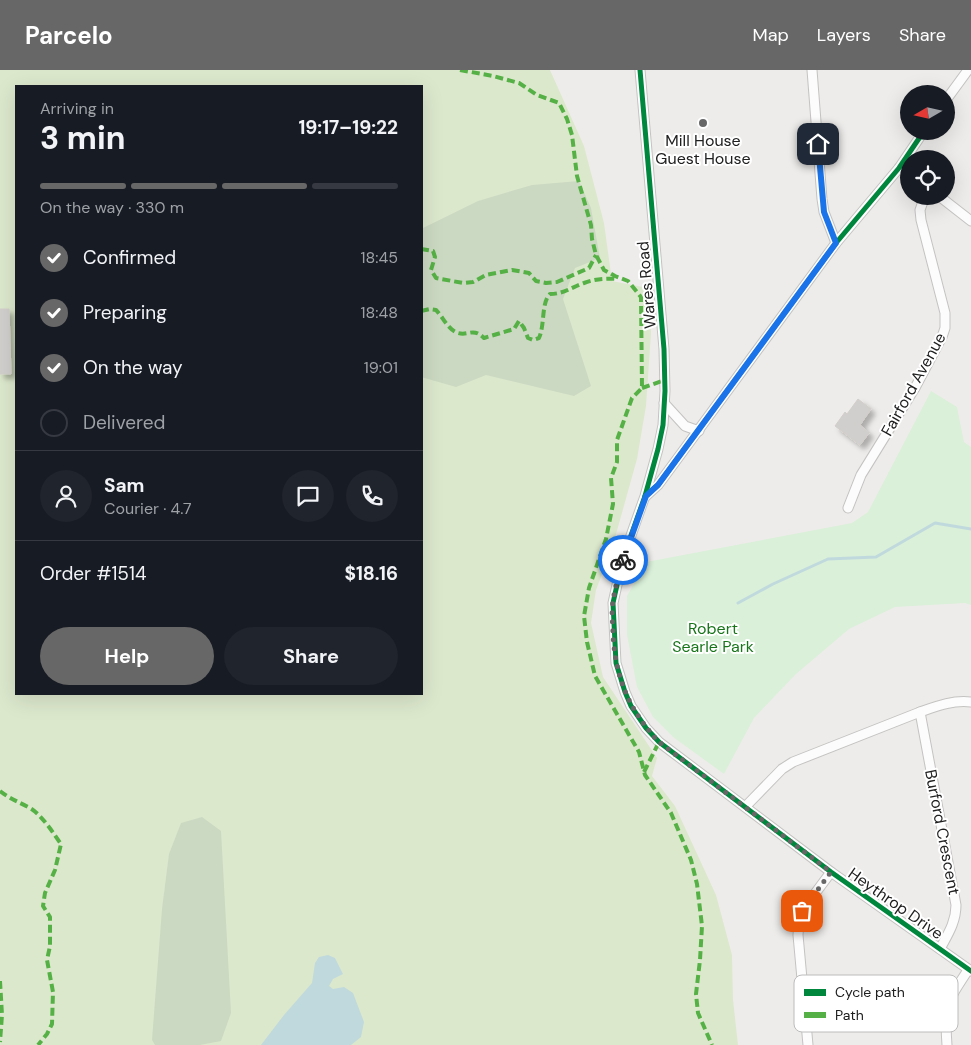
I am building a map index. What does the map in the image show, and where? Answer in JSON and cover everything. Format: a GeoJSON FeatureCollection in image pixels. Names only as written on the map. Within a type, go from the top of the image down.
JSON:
{"type":"FeatureCollection","features":[{"type":"Feature","properties":{"kind":"street","name":"Wares Road"},"geometry":{"type":"LineString","coordinates":[[640,70],[665,373],[664,403],[658,449],[646,496]]}},
{"type":"Feature","properties":{"kind":"street"},"geometry":{"type":"LineString","coordinates":[[812,70],[822,199],[824,212],[836,243]]}},
{"type":"Feature","properties":{"kind":"street"},"geometry":{"type":"LineString","coordinates":[[955,86],[965,71]]}},
{"type":"Feature","properties":{"kind":"street"},"geometry":{"type":"LineString","coordinates":[[646,496],[658,485],[836,243],[899,168],[918,140]]}},
{"type":"Feature","properties":{"kind":"street","name":"Fairford Avenue"},"geometry":{"type":"LineString","coordinates":[[848,508],[861,475],[916,386],[945,328],[945,313],[921,220],[920,210],[922,205]]}},
{"type":"Feature","properties":{"kind":"street"},"geometry":{"type":"LineString","coordinates":[[951,205],[971,221]]}},
{"type":"Feature","properties":{"kind":"street"},"geometry":{"type":"LineString","coordinates":[[664,403],[685,426],[699,431]]}},
{"type":"Feature","properties":{"kind":"street","name":"Heythrop Drive"},"geometry":{"type":"LineString","coordinates":[[646,496],[623,558],[613,603],[616,663],[625,692],[636,714],[659,742],[831,872],[970,970]]}},
{"type":"Feature","properties":{"kind":"street"},"geometry":{"type":"LineString","coordinates":[[746,806],[782,769],[793,762],[944,703],[960,700],[971,702]]}},
{"type":"Feature","properties":{"kind":"street","name":"Burford Crescent"},"geometry":{"type":"LineString","coordinates":[[920,712],[956,905],[956,916],[953,926],[940,949]]}},
{"type":"Feature","properties":{"kind":"street"},"geometry":{"type":"LineString","coordinates":[[802,975],[798,935],[799,921],[802,911],[831,872]]}},
{"type":"Feature","properties":{"kind":"street"},"geometry":{"type":"LineString","coordinates":[[958,987],[970,970]]}},
{"type":"Feature","properties":{"kind":"street"},"geometry":{"type":"LineString","coordinates":[[807,1032],[808,1045]]}},
{"type":"Feature","properties":{"kind":"street"},"geometry":{"type":"LineString","coordinates":[[947,1032],[947,1045]]}},
{"type":"Feature","properties":{"kind":"green space"},"geometry":{"type":"Polygon","coordinates":[[[0,70],[550,70],[584,146],[604,223],[612,281],[648,288],[651,333],[646,406],[637,459],[613,545],[596,590],[591,623],[603,677],[657,758],[652,776],[675,806],[716,895],[732,955],[733,1000],[738,1045],[0,1045],[0,70]]]}},
{"type":"Feature","properties":{"kind":"green space"},"geometry":{"type":"Polygon","coordinates":[[[579,181],[591,208],[600,258],[575,268],[563,299],[591,386],[574,396],[486,375],[456,387],[423,378],[423,228],[478,201],[532,185],[579,181]]]}},
{"type":"Feature","properties":{"kind":"green space","name":"Robert Searle Park"},"geometry":{"type":"Polygon","coordinates":[[[931,391],[957,407],[964,442],[971,447],[971,605],[965,603],[895,607],[849,629],[796,674],[754,718],[724,774],[673,737],[653,717],[637,687],[627,635],[627,596],[646,562],[852,523],[868,512],[931,391]]]}},
{"type":"Feature","properties":{"kind":"green space"},"geometry":{"type":"Polygon","coordinates":[[[202,817],[221,831],[231,1013],[221,1041],[200,1045],[155,1045],[152,1040],[162,909],[169,854],[181,823],[202,817]]]}},
{"type":"Feature","properties":{"kind":"water"},"geometry":{"type":"Polygon","coordinates":[[[328,955],[335,958],[343,974],[333,979],[329,986],[333,989],[344,987],[353,993],[364,1022],[361,1037],[351,1045],[261,1045],[312,983],[315,963],[319,957],[328,955]]]}},
{"type":"Feature","properties":{"kind":"building"},"geometry":{"type":"Polygon","coordinates":[[[0,309],[9,309],[11,374],[0,374],[0,309]]]}},
{"type":"Feature","properties":{"kind":"building"},"geometry":{"type":"Polygon","coordinates":[[[858,399],[871,409],[860,425],[869,433],[860,445],[835,426],[858,399]]]}},
{"type":"Feature","properties":{"kind":"waterway"},"geometry":{"type":"LineString","coordinates":[[738,603],[773,584],[828,559],[876,557],[935,523],[971,529]]}},
{"type":"Feature","properties":{"kind":"marked path"},"geometry":{"type":"LineString","coordinates":[[460,70],[519,83],[537,95],[559,103],[572,135],[577,176],[591,225],[596,255],[604,270],[628,281],[641,297],[642,388],[632,398],[617,440],[617,462],[611,478],[613,504],[606,539],[589,588],[584,616],[587,642],[595,676],[639,752],[645,775],[671,813],[691,860],[697,884],[702,926],[696,994],[698,1013],[712,1045]]}},
{"type":"Feature","properties":{"kind":"marked path"},"geometry":{"type":"LineString","coordinates":[[423,249],[433,251],[435,257],[431,270],[436,278],[463,283],[473,282],[486,275],[512,270],[529,273],[536,281],[546,283],[557,282],[589,268],[596,255]]}},
{"type":"Feature","properties":{"kind":"marked path"},"geometry":{"type":"LineString","coordinates":[[423,311],[436,310],[448,326],[458,333],[474,332],[484,338],[514,329],[519,321],[528,338],[533,340],[539,338],[541,333],[545,303],[550,294],[564,292],[592,281],[616,279]]}},
{"type":"Feature","properties":{"kind":"marked path"},"geometry":{"type":"LineString","coordinates":[[642,388],[665,380]]}},
{"type":"Feature","properties":{"kind":"marked path"},"geometry":{"type":"LineString","coordinates":[[644,772],[659,742]]}},
{"type":"Feature","properties":{"kind":"marked path"},"geometry":{"type":"LineString","coordinates":[[0,791],[34,811],[47,824],[61,844],[55,870],[45,893],[43,906],[50,917],[50,946],[47,960],[53,992],[52,1024],[38,1045]]}},
{"type":"Feature","properties":{"kind":"marked path"},"geometry":{"type":"LineString","coordinates":[[0,981],[2,1015],[0,1042]]}},
{"type":"Feature","properties":{"kind":"cycle path"},"geometry":{"type":"LineString","coordinates":[[640,70],[664,349],[665,391],[663,425],[658,449],[645,496],[623,558],[613,603],[616,663],[625,692],[631,706],[646,728],[659,742],[831,872],[971,971]]}},
{"type":"Feature","properties":{"kind":"cycle path"},"geometry":{"type":"LineString","coordinates":[[645,496],[658,485],[836,243],[899,168],[918,140]]}},
{"type":"Feature","properties":{"kind":"way so far"},"geometry":{"type":"LineString","coordinates":[[623,560],[613,603],[614,645],[616,663],[631,706],[646,728],[659,742],[831,872],[802,911]]}},
{"type":"Feature","properties":{"kind":"place","name":"Mill House Guest House"},"geometry":{"type":"Point","coordinates":[703,123]}},
{"type":"Feature","properties":{"kind":"route"},"geometry":{"type":"LineString","coordinates":[[623,560],[646,496],[658,485],[699,431],[836,243],[824,212],[818,144]]}}]}
